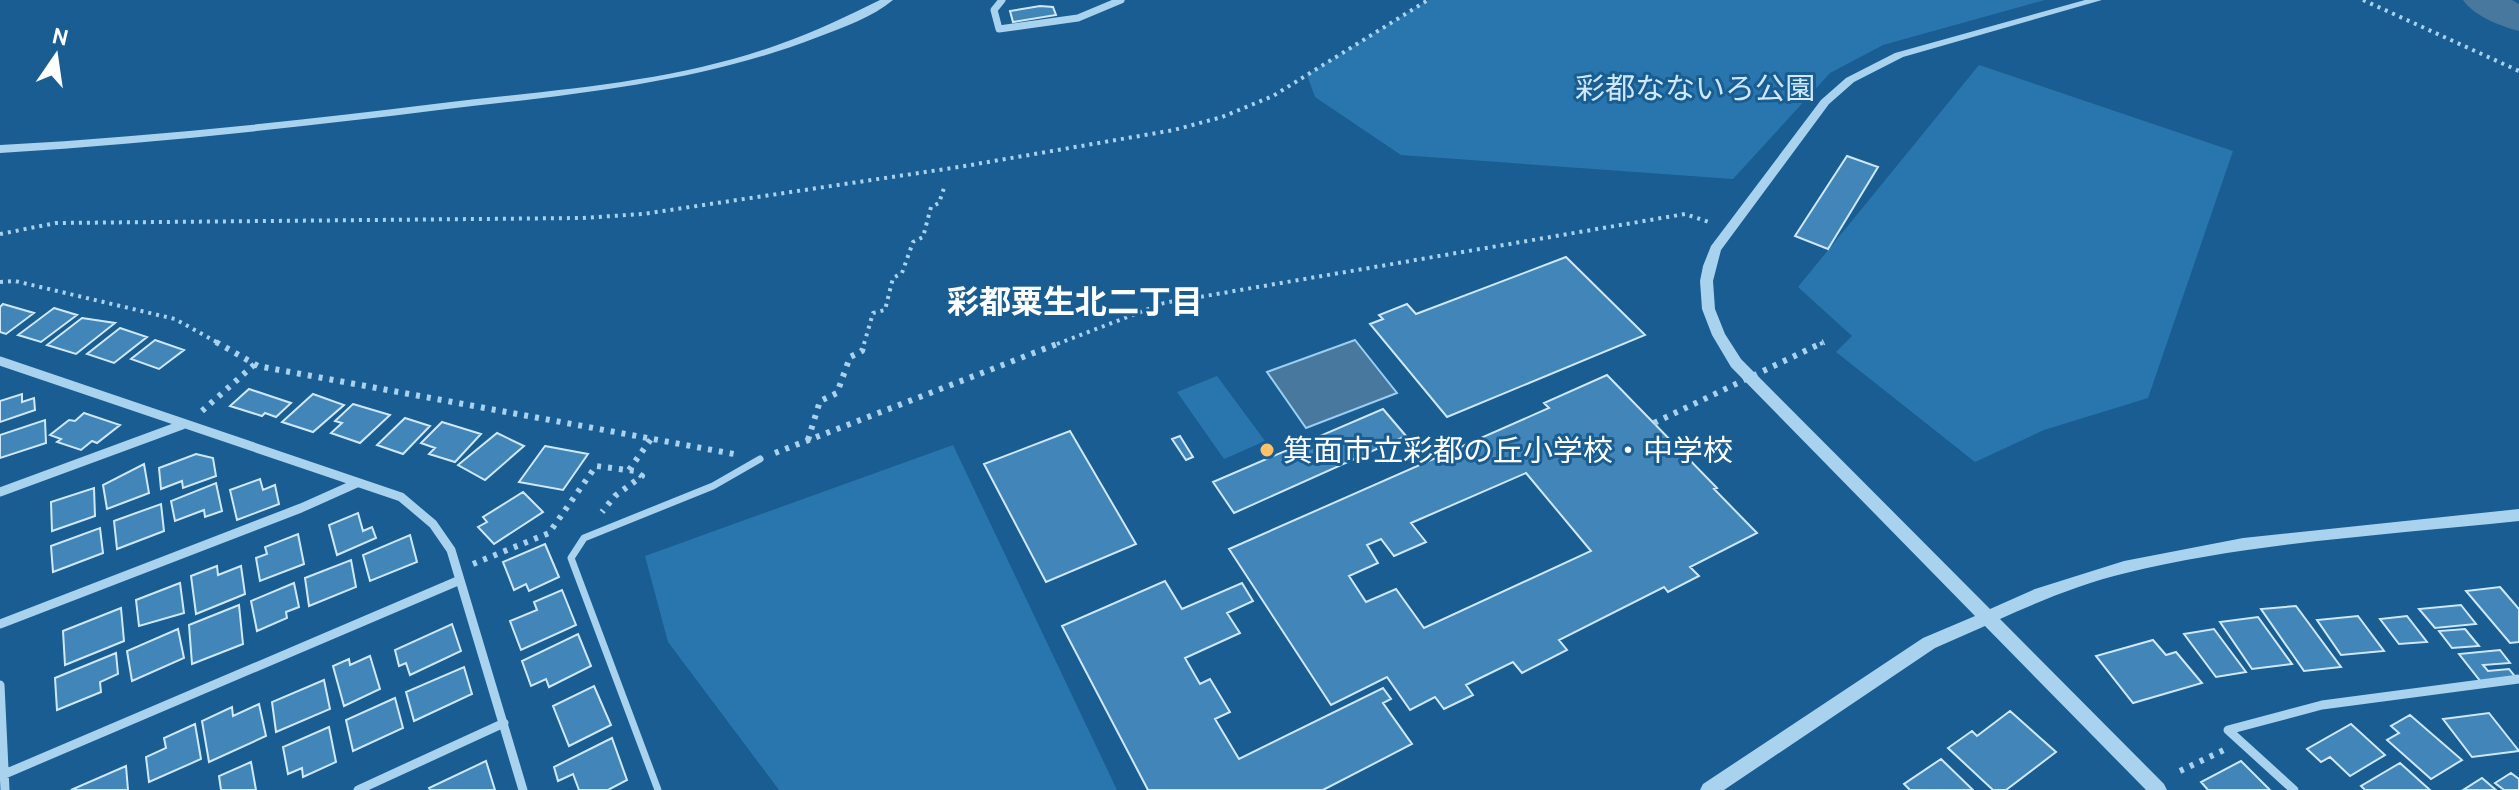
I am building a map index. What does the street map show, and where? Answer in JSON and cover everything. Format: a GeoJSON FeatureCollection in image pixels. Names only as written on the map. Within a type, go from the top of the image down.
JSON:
{"type":"FeatureCollection","features":[{"type":"Feature","properties":{"kind":"street"},"geometry":{"type":"LineString","coordinates":[[0,149],[167,139],[632,84],[712,69],[773,52],[826,32],[888,0]]}},
{"type":"Feature","properties":{"kind":"street"},"geometry":{"type":"LineString","coordinates":[[1002,0],[994,10],[999,29],[1065,21],[1108,9],[1121,0]]}},
{"type":"Feature","properties":{"kind":"street"},"geometry":{"type":"LineString","coordinates":[[2097,0],[1899,55],[1850,80],[1825,102],[1715,249],[1705,273],[1705,297],[1714,330],[1736,363],[2158,790]]}},
{"type":"Feature","properties":{"kind":"street"},"geometry":{"type":"LineString","coordinates":[[0,361],[401,497],[433,524],[451,550],[523,790]]}},
{"type":"Feature","properties":{"kind":"street"},"geometry":{"type":"LineString","coordinates":[[0,492],[182,425]]}},
{"type":"Feature","properties":{"kind":"street"},"geometry":{"type":"LineString","coordinates":[[0,624],[358,483]]}},
{"type":"Feature","properties":{"kind":"street"},"geometry":{"type":"LineString","coordinates":[[1709,790],[1929,643],[2041,594],[2124,567],[2243,544],[2519,515]]}},
{"type":"Feature","properties":{"kind":"street"},"geometry":{"type":"LineString","coordinates":[[2,776],[459,575]]}},
{"type":"Feature","properties":{"kind":"street"},"geometry":{"type":"LineString","coordinates":[[2294,790],[2228,730],[2322,705],[2519,679]]}},
{"type":"Feature","properties":{"kind":"street"},"geometry":{"type":"LineString","coordinates":[[0,685],[5,790]]}},
{"type":"Feature","properties":{"kind":"street"},"geometry":{"type":"LineString","coordinates":[[358,790],[504,723]]}},
{"type":"Feature","properties":{"kind":"lane"},"geometry":{"type":"LineString","coordinates":[[658,790],[571,558],[584,538],[713,486],[760,459]]}},
{"type":"Feature","properties":{"kind":"path"},"geometry":{"type":"LineString","coordinates":[[0,234],[56,223],[582,218],[643,214],[959,167],[1174,130],[1222,117],[1273,96],[1428,0]]}},
{"type":"Feature","properties":{"kind":"path"},"geometry":{"type":"LineString","coordinates":[[2363,0],[2519,71]]}},
{"type":"Feature","properties":{"kind":"path"},"geometry":{"type":"LineString","coordinates":[[807,441],[820,401],[837,393],[850,357],[862,351],[873,313],[885,310],[893,278],[902,273],[913,242],[923,237],[931,207],[939,203],[944,188]]}},
{"type":"Feature","properties":{"kind":"path"},"geometry":{"type":"LineString","coordinates":[[0,282],[15,281],[175,319],[255,364],[760,459],[1164,303],[1685,214],[1713,224]]}},
{"type":"Feature","properties":{"kind":"path"},"geometry":{"type":"LineString","coordinates":[[1654,423],[1825,342]]}},
{"type":"Feature","properties":{"kind":"path"},"geometry":{"type":"LineString","coordinates":[[209,405],[255,364]]}},
{"type":"Feature","properties":{"kind":"path"},"geometry":{"type":"LineString","coordinates":[[629,470],[651,439]]}},
{"type":"Feature","properties":{"kind":"path"},"geometry":{"type":"LineString","coordinates":[[459,575],[549,533],[596,466],[629,470],[642,476],[615,496]]}},
{"type":"Feature","properties":{"kind":"path"},"geometry":{"type":"LineString","coordinates":[[2180,771],[2242,742]]}},
{"type":"Feature","properties":{"kind":"green space","name":"彩都なないろ公園"},"geometry":{"type":"Polygon","coordinates":[[[1428,0],[2045,0],[1883,45],[1830,73],[1733,179],[1401,155],[1315,97],[1307,75],[1428,0]]]}},
{"type":"Feature","properties":{"kind":"green space"},"geometry":{"type":"Polygon","coordinates":[[[1979,65],[2233,151],[2148,398],[2044,430],[1975,462],[1836,352],[1852,336],[1798,287],[1979,65]]]}},
{"type":"Feature","properties":{"kind":"green space"},"geometry":{"type":"Polygon","coordinates":[[[1217,376],[1265,441],[1224,459],[1177,392],[1217,376]]]}},
{"type":"Feature","properties":{"kind":"green space"},"geometry":{"type":"Polygon","coordinates":[[[953,445],[1117,790],[779,790],[668,642],[645,556],[953,445]]]}},
{"type":"Feature","properties":{"kind":"shaded area"},"geometry":{"type":"Polygon","coordinates":[[[1355,340],[1397,393],[1306,428],[1267,372],[1355,340]]]}},
{"type":"Feature","properties":{"kind":"building"},"geometry":{"type":"Polygon","coordinates":[[[1053,7],[1056,15],[1013,22],[1010,11],[1053,7]]]}},
{"type":"Feature","properties":{"kind":"building"},"geometry":{"type":"Polygon","coordinates":[[[1847,156],[1878,167],[1828,249],[1795,236],[1847,156]]]}},
{"type":"Feature","properties":{"kind":"building"},"geometry":{"type":"Polygon","coordinates":[[[1566,257],[1645,335],[1447,417],[1370,324],[1383,319],[1379,315],[1407,304],[1416,314],[1566,257]]]}},
{"type":"Feature","properties":{"kind":"building"},"geometry":{"type":"Polygon","coordinates":[[[3,304],[34,313],[6,334],[0,332],[0,307],[3,304]]]}},
{"type":"Feature","properties":{"kind":"building"},"geometry":{"type":"Polygon","coordinates":[[[54,308],[77,315],[41,342],[18,335],[54,308]]]}},
{"type":"Feature","properties":{"kind":"building"},"geometry":{"type":"Polygon","coordinates":[[[82,318],[115,323],[76,354],[47,345],[82,318]]]}},
{"type":"Feature","properties":{"kind":"building"},"geometry":{"type":"Polygon","coordinates":[[[120,328],[147,337],[114,363],[87,354],[120,328]]]}},
{"type":"Feature","properties":{"kind":"building"},"geometry":{"type":"Polygon","coordinates":[[[155,340],[184,350],[159,369],[131,359],[155,340]]]}},
{"type":"Feature","properties":{"kind":"building"},"geometry":{"type":"Polygon","coordinates":[[[1607,375],[1757,533],[1690,567],[1699,576],[1668,592],[1664,587],[1559,640],[1567,650],[1522,673],[1513,662],[1466,685],[1473,695],[1444,709],[1435,697],[1410,710],[1387,677],[1331,705],[1229,549],[1549,408],[1544,403],[1607,375]],[[1526,473],[1411,523],[1426,542],[1394,556],[1381,539],[1367,545],[1378,563],[1349,576],[1366,602],[1396,589],[1424,628],[1591,551],[1526,473]]]}},
{"type":"Feature","properties":{"kind":"building"},"geometry":{"type":"Polygon","coordinates":[[[249,389],[291,403],[276,417],[230,406],[249,389]]]}},
{"type":"Feature","properties":{"kind":"building"},"geometry":{"type":"Polygon","coordinates":[[[22,394],[22,402],[34,398],[35,410],[0,422],[0,401],[22,394]]]}},
{"type":"Feature","properties":{"kind":"building"},"geometry":{"type":"Polygon","coordinates":[[[313,394],[344,405],[313,432],[282,422],[313,394]]]}},
{"type":"Feature","properties":{"kind":"building"},"geometry":{"type":"Polygon","coordinates":[[[353,404],[390,415],[360,443],[331,433],[342,423],[335,421],[353,404]]]}},
{"type":"Feature","properties":{"kind":"building"},"geometry":{"type":"Polygon","coordinates":[[[1383,409],[1406,436],[1234,513],[1213,482],[1383,409]]]}},
{"type":"Feature","properties":{"kind":"building"},"geometry":{"type":"Polygon","coordinates":[[[84,413],[120,425],[97,443],[92,441],[81,450],[57,442],[61,439],[50,435],[69,420],[75,421],[84,413]]]}},
{"type":"Feature","properties":{"kind":"building"},"geometry":{"type":"Polygon","coordinates":[[[405,418],[430,426],[403,454],[377,445],[405,418]]]}},
{"type":"Feature","properties":{"kind":"building"},"geometry":{"type":"Polygon","coordinates":[[[45,420],[46,443],[0,458],[0,435],[45,420]]]}},
{"type":"Feature","properties":{"kind":"building"},"geometry":{"type":"Polygon","coordinates":[[[442,422],[481,434],[455,462],[429,454],[435,448],[421,443],[442,422]]]}},
{"type":"Feature","properties":{"kind":"building"},"geometry":{"type":"Polygon","coordinates":[[[1070,431],[1136,544],[1046,582],[984,464],[1070,431]]]}},
{"type":"Feature","properties":{"kind":"building"},"geometry":{"type":"Polygon","coordinates":[[[497,433],[524,446],[485,480],[458,465],[497,433]]]}},
{"type":"Feature","properties":{"kind":"building"},"geometry":{"type":"Polygon","coordinates":[[[1180,436],[1193,457],[1186,460],[1172,439],[1180,436]]]}},
{"type":"Feature","properties":{"kind":"building"},"geometry":{"type":"Polygon","coordinates":[[[545,446],[588,454],[563,490],[519,482],[545,446]]]}},
{"type":"Feature","properties":{"kind":"building"},"geometry":{"type":"Polygon","coordinates":[[[196,454],[213,458],[216,476],[183,488],[182,481],[161,489],[159,468],[196,454]]]}},
{"type":"Feature","properties":{"kind":"building"},"geometry":{"type":"Polygon","coordinates":[[[144,464],[149,493],[107,509],[103,485],[144,464]]]}},
{"type":"Feature","properties":{"kind":"building"},"geometry":{"type":"Polygon","coordinates":[[[260,479],[263,490],[275,485],[279,504],[237,520],[230,490],[260,479]]]}},
{"type":"Feature","properties":{"kind":"building"},"geometry":{"type":"Polygon","coordinates":[[[216,483],[222,511],[205,517],[204,510],[175,521],[171,501],[216,483]]]}},
{"type":"Feature","properties":{"kind":"building"},"geometry":{"type":"Polygon","coordinates":[[[94,488],[95,516],[52,531],[51,502],[94,488]]]}},
{"type":"Feature","properties":{"kind":"building"},"geometry":{"type":"Polygon","coordinates":[[[523,492],[543,512],[494,544],[478,527],[487,522],[483,517],[523,492]]]}},
{"type":"Feature","properties":{"kind":"building"},"geometry":{"type":"Polygon","coordinates":[[[161,504],[164,531],[117,549],[114,521],[161,504]]]}},
{"type":"Feature","properties":{"kind":"building"},"geometry":{"type":"Polygon","coordinates":[[[358,513],[363,531],[372,527],[376,538],[337,555],[329,525],[358,513]]]}},
{"type":"Feature","properties":{"kind":"building"},"geometry":{"type":"Polygon","coordinates":[[[100,528],[103,553],[53,572],[51,546],[100,528]]]}},
{"type":"Feature","properties":{"kind":"building"},"geometry":{"type":"Polygon","coordinates":[[[298,534],[304,564],[260,581],[256,558],[267,554],[265,547],[298,534]]]}},
{"type":"Feature","properties":{"kind":"building"},"geometry":{"type":"Polygon","coordinates":[[[410,535],[417,562],[370,581],[363,555],[410,535]]]}},
{"type":"Feature","properties":{"kind":"building"},"geometry":{"type":"Polygon","coordinates":[[[545,544],[559,577],[529,591],[526,584],[514,590],[503,562],[545,544]]]}},
{"type":"Feature","properties":{"kind":"building"},"geometry":{"type":"Polygon","coordinates":[[[351,560],[356,587],[309,606],[305,578],[351,560]]]}},
{"type":"Feature","properties":{"kind":"building"},"geometry":{"type":"Polygon","coordinates":[[[217,566],[218,575],[241,566],[245,594],[196,614],[191,576],[217,566]]]}},
{"type":"Feature","properties":{"kind":"building"},"geometry":{"type":"Polygon","coordinates":[[[1165,581],[1182,609],[1242,583],[1253,601],[1227,613],[1240,633],[1185,658],[1200,684],[1210,679],[1230,712],[1215,719],[1239,759],[1383,688],[1391,699],[1383,703],[1412,744],[1323,790],[1148,790],[1062,626],[1165,581]]]}},
{"type":"Feature","properties":{"kind":"building"},"geometry":{"type":"Polygon","coordinates":[[[180,583],[184,613],[139,626],[136,600],[180,583]]]}},
{"type":"Feature","properties":{"kind":"building"},"geometry":{"type":"Polygon","coordinates":[[[294,583],[299,607],[286,612],[287,618],[257,631],[251,601],[294,583]]]}},
{"type":"Feature","properties":{"kind":"building"},"geometry":{"type":"Polygon","coordinates":[[[2500,587],[2519,609],[2519,642],[2510,643],[2466,591],[2500,587]]]}},
{"type":"Feature","properties":{"kind":"building"},"geometry":{"type":"Polygon","coordinates":[[[562,590],[576,625],[521,650],[510,621],[537,610],[534,602],[562,590]]]}},
{"type":"Feature","properties":{"kind":"building"},"geometry":{"type":"Polygon","coordinates":[[[239,605],[243,644],[192,664],[189,625],[239,605]]]}},
{"type":"Feature","properties":{"kind":"building"},"geometry":{"type":"Polygon","coordinates":[[[2461,605],[2476,624],[2435,628],[2419,609],[2461,605]]]}},
{"type":"Feature","properties":{"kind":"building"},"geometry":{"type":"Polygon","coordinates":[[[2296,606],[2341,667],[2304,671],[2261,609],[2296,606]]]}},
{"type":"Feature","properties":{"kind":"building"},"geometry":{"type":"Polygon","coordinates":[[[121,608],[124,641],[65,665],[63,631],[121,608]]]}},
{"type":"Feature","properties":{"kind":"building"},"geometry":{"type":"Polygon","coordinates":[[[2358,616],[2384,651],[2341,655],[2317,620],[2358,616]]]}},
{"type":"Feature","properties":{"kind":"building"},"geometry":{"type":"Polygon","coordinates":[[[2407,616],[2427,642],[2399,644],[2380,619],[2407,616]]]}},
{"type":"Feature","properties":{"kind":"building"},"geometry":{"type":"Polygon","coordinates":[[[2258,617],[2292,664],[2252,669],[2220,622],[2258,617]]]}},
{"type":"Feature","properties":{"kind":"building"},"geometry":{"type":"Polygon","coordinates":[[[452,624],[461,651],[410,675],[406,663],[399,666],[395,650],[452,624]]]}},
{"type":"Feature","properties":{"kind":"building"},"geometry":{"type":"Polygon","coordinates":[[[178,629],[184,658],[132,681],[127,651],[178,629]]]}},
{"type":"Feature","properties":{"kind":"building"},"geometry":{"type":"Polygon","coordinates":[[[2214,629],[2246,672],[2216,677],[2184,634],[2214,629]]]}},
{"type":"Feature","properties":{"kind":"building"},"geometry":{"type":"Polygon","coordinates":[[[2465,629],[2479,646],[2452,648],[2439,631],[2465,629]]]}},
{"type":"Feature","properties":{"kind":"building"},"geometry":{"type":"Polygon","coordinates":[[[578,634],[591,666],[549,687],[546,679],[531,686],[522,661],[578,634]]]}},
{"type":"Feature","properties":{"kind":"building"},"geometry":{"type":"Polygon","coordinates":[[[2153,640],[2166,655],[2176,652],[2202,683],[2133,703],[2096,656],[2153,640]]]}},
{"type":"Feature","properties":{"kind":"building"},"geometry":{"type":"Polygon","coordinates":[[[2500,650],[2510,663],[2483,665],[2488,671],[2509,669],[2517,679],[2481,682],[2459,654],[2500,650]]]}},
{"type":"Feature","properties":{"kind":"building"},"geometry":{"type":"Polygon","coordinates":[[[116,653],[118,674],[100,682],[101,692],[57,710],[55,678],[116,653]]]}},
{"type":"Feature","properties":{"kind":"building"},"geometry":{"type":"Polygon","coordinates":[[[370,656],[380,689],[344,706],[333,666],[349,659],[350,665],[370,656]]]}},
{"type":"Feature","properties":{"kind":"building"},"geometry":{"type":"Polygon","coordinates":[[[464,667],[472,694],[414,721],[406,692],[464,667]]]}},
{"type":"Feature","properties":{"kind":"building"},"geometry":{"type":"Polygon","coordinates":[[[324,680],[330,709],[276,732],[272,702],[324,680]]]}},
{"type":"Feature","properties":{"kind":"building"},"geometry":{"type":"Polygon","coordinates":[[[594,686],[611,725],[569,746],[553,706],[594,686]]]}},
{"type":"Feature","properties":{"kind":"building"},"geometry":{"type":"Polygon","coordinates":[[[395,698],[403,728],[353,751],[346,720],[395,698]]]}},
{"type":"Feature","properties":{"kind":"building"},"geometry":{"type":"Polygon","coordinates":[[[259,704],[266,736],[209,762],[202,721],[232,707],[233,716],[259,704]]]}},
{"type":"Feature","properties":{"kind":"building"},"geometry":{"type":"Polygon","coordinates":[[[2010,711],[2056,752],[2006,790],[1993,790],[1948,748],[1972,731],[1977,736],[2010,711]]]}},
{"type":"Feature","properties":{"kind":"building"},"geometry":{"type":"Polygon","coordinates":[[[2489,713],[2519,751],[2472,757],[2443,719],[2489,713]]]}},
{"type":"Feature","properties":{"kind":"building"},"geometry":{"type":"Polygon","coordinates":[[[2410,715],[2462,760],[2431,779],[2387,740],[2399,733],[2391,726],[2410,715]]]}},
{"type":"Feature","properties":{"kind":"building"},"geometry":{"type":"Polygon","coordinates":[[[195,724],[201,759],[149,782],[146,757],[166,748],[164,738],[195,724]]]}},
{"type":"Feature","properties":{"kind":"building"},"geometry":{"type":"Polygon","coordinates":[[[2351,724],[2385,755],[2350,776],[2330,757],[2321,762],[2307,749],[2351,724]]]}},
{"type":"Feature","properties":{"kind":"building"},"geometry":{"type":"Polygon","coordinates":[[[329,727],[336,762],[303,777],[302,768],[288,774],[283,747],[329,727]]]}},
{"type":"Feature","properties":{"kind":"building"},"geometry":{"type":"Polygon","coordinates":[[[612,738],[627,780],[608,790],[579,790],[573,774],[558,781],[554,767],[612,738]]]}},
{"type":"Feature","properties":{"kind":"building"},"geometry":{"type":"Polygon","coordinates":[[[1941,759],[1973,790],[1910,790],[1904,784],[1941,759]]]}},
{"type":"Feature","properties":{"kind":"building"},"geometry":{"type":"Polygon","coordinates":[[[486,761],[495,790],[429,788],[486,761]]]}},
{"type":"Feature","properties":{"kind":"building"},"geometry":{"type":"Polygon","coordinates":[[[2241,761],[2270,790],[2208,790],[2201,782],[2241,761]]]}},
{"type":"Feature","properties":{"kind":"building"},"geometry":{"type":"Polygon","coordinates":[[[251,762],[256,790],[221,790],[219,776],[251,762]]]}},
{"type":"Feature","properties":{"kind":"building"},"geometry":{"type":"Polygon","coordinates":[[[2400,763],[2430,790],[2365,790],[2361,786],[2400,763]]]}},
{"type":"Feature","properties":{"kind":"building"},"geometry":{"type":"Polygon","coordinates":[[[126,766],[128,790],[71,790],[126,766]]]}},
{"type":"Feature","properties":{"kind":"building"},"geometry":{"type":"Polygon","coordinates":[[[2511,773],[2519,779],[2519,790],[2504,790],[2495,783],[2511,773]]]}},
{"type":"Feature","properties":{"kind":"building"},"geometry":{"type":"Polygon","coordinates":[[[2482,778],[2496,790],[2463,790],[2482,778]]]}},
{"type":"Feature","properties":{"kind":"waterway"},"geometry":{"type":"LineString","coordinates":[[2482,0],[2519,19]]}},
{"type":"Feature","properties":{"kind":"place","name":"箕面市立彩都の丘小学校・中学校"},"geometry":{"type":"Point","coordinates":[1267,450]}},
{"type":"Feature","properties":{"kind":"district","name":"彩都粟生北二丁目"},"geometry":{"type":"Point","coordinates":[1075,301]}}]}
